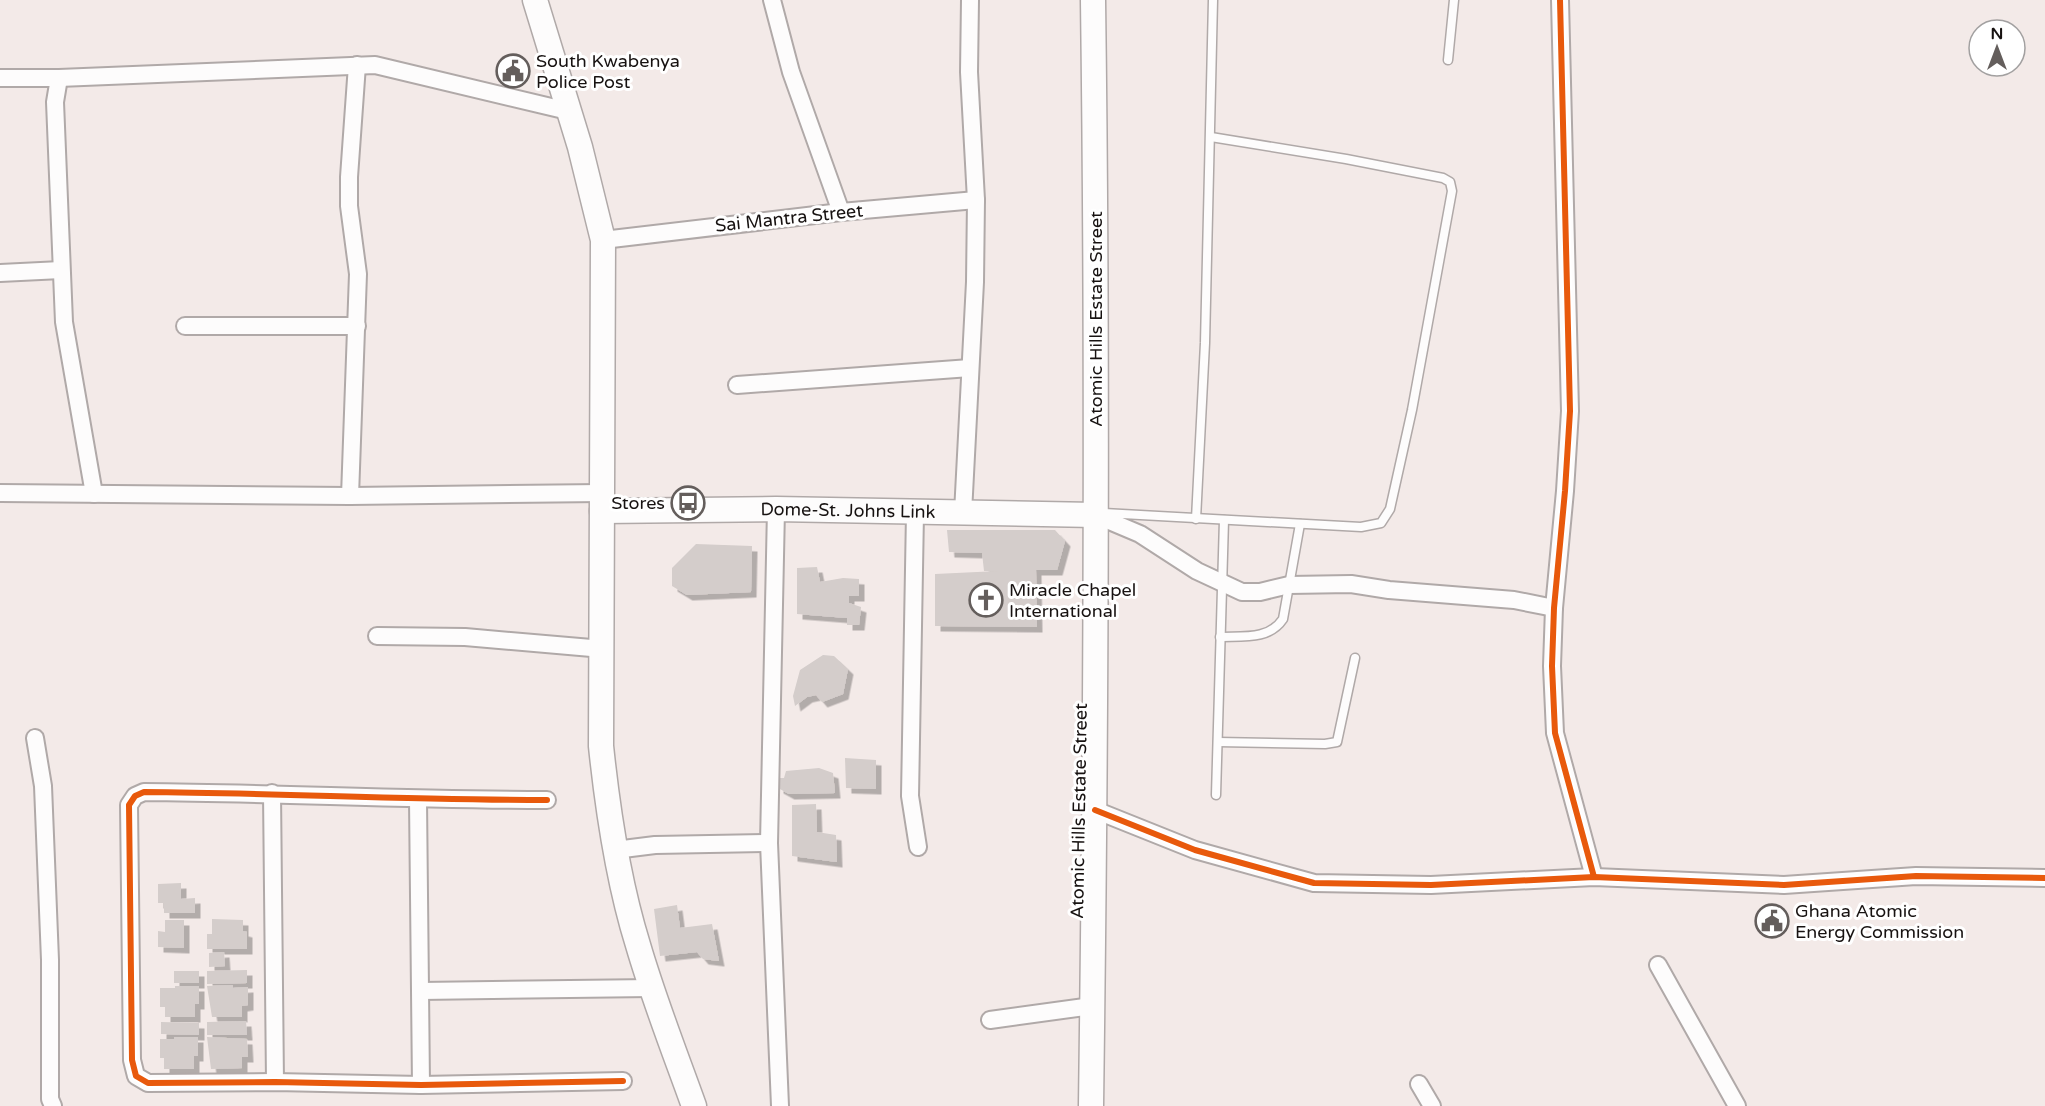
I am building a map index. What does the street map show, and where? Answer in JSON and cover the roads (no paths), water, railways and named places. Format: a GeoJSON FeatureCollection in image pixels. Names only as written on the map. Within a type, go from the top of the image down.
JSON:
{"type":"FeatureCollection","features":[{"type":"Feature","properties":{"kind":"main road"},"geometry":{"type":"LineString","coordinates":[[535,0],[580,147],[603,240],[601,746],[615,850],[637,944],[694,1106]]}},
{"type":"Feature","properties":{"kind":"main road","name":"Atomic Hills Estate Street"},"geometry":{"type":"LineString","coordinates":[[1091,1106],[1095,810],[1097,296],[1093,0]]}},
{"type":"Feature","properties":{"kind":"main road","name":"Dome-St. Johns Link"},"geometry":{"type":"LineString","coordinates":[[602,502],[915,513],[1095,514]]}},
{"type":"Feature","properties":{"kind":"street"},"geometry":{"type":"LineString","coordinates":[[772,0],[791,72],[841,212]]}},
{"type":"Feature","properties":{"kind":"street"},"geometry":{"type":"LineString","coordinates":[[963,513],[976,200],[969,72],[970,0]]}},
{"type":"Feature","properties":{"kind":"street"},"geometry":{"type":"LineString","coordinates":[[1560,0],[1570,411],[1554,609],[1555,733],[1594,877]]}},
{"type":"Feature","properties":{"kind":"street"},"geometry":{"type":"LineString","coordinates":[[0,78],[59,78],[357,65],[397,69],[568,111]]}},
{"type":"Feature","properties":{"kind":"street"},"geometry":{"type":"LineString","coordinates":[[350,496],[358,274],[349,206],[357,65]]}},
{"type":"Feature","properties":{"kind":"street"},"geometry":{"type":"LineString","coordinates":[[59,78],[56,102],[64,322],[94,494]]}},
{"type":"Feature","properties":{"kind":"street","name":"Sai Mantra Street"},"geometry":{"type":"LineString","coordinates":[[603,240],[841,212],[976,200]]}},
{"type":"Feature","properties":{"kind":"street"},"geometry":{"type":"LineString","coordinates":[[0,273],[61,270]]}},
{"type":"Feature","properties":{"kind":"street"},"geometry":{"type":"LineString","coordinates":[[184,326],[357,326]]}},
{"type":"Feature","properties":{"kind":"street"},"geometry":{"type":"LineString","coordinates":[[737,385],[970,368]]}},
{"type":"Feature","properties":{"kind":"street"},"geometry":{"type":"LineString","coordinates":[[0,493],[350,496],[602,502]]}},
{"type":"Feature","properties":{"kind":"street"},"geometry":{"type":"LineString","coordinates":[[776,509],[769,843],[780,1106]]}},
{"type":"Feature","properties":{"kind":"street"},"geometry":{"type":"LineString","coordinates":[[915,513],[910,796],[918,847]]}},
{"type":"Feature","properties":{"kind":"street"},"geometry":{"type":"LineString","coordinates":[[1095,514],[1140,534],[1224,585],[1242,592],[1260,592],[1289,585],[1351,584],[1389,590],[1514,600],[1554,609]]}},
{"type":"Feature","properties":{"kind":"street"},"geometry":{"type":"LineString","coordinates":[[376,636],[465,637],[603,649]]}},
{"type":"Feature","properties":{"kind":"street"},"geometry":{"type":"LineString","coordinates":[[35,738],[43,786],[50,960],[50,1100],[53,1106]]}},
{"type":"Feature","properties":{"kind":"street"},"geometry":{"type":"LineString","coordinates":[[547,800],[418,800],[272,793],[144,792],[135,796],[129,805],[131,1049],[136,1076],[148,1083],[275,1082],[421,1085],[623,1081]]}},
{"type":"Feature","properties":{"kind":"street"},"geometry":{"type":"LineString","coordinates":[[272,793],[275,1082]]}},
{"type":"Feature","properties":{"kind":"street"},"geometry":{"type":"LineString","coordinates":[[418,800],[421,1085]]}},
{"type":"Feature","properties":{"kind":"street"},"geometry":{"type":"LineString","coordinates":[[1095,810],[1195,850],[1314,883],[1431,885],[1594,877],[1784,885],[1916,876],[2045,878]]}},
{"type":"Feature","properties":{"kind":"street"},"geometry":{"type":"LineString","coordinates":[[615,850],[655,845],[769,843]]}},
{"type":"Feature","properties":{"kind":"street"},"geometry":{"type":"LineString","coordinates":[[1658,965],[1737,1106]]}},
{"type":"Feature","properties":{"kind":"street"},"geometry":{"type":"LineString","coordinates":[[421,991],[652,988]]}},
{"type":"Feature","properties":{"kind":"street"},"geometry":{"type":"LineString","coordinates":[[990,1020],[1092,1006]]}},
{"type":"Feature","properties":{"kind":"street"},"geometry":{"type":"LineString","coordinates":[[1419,1084],[1432,1106]]}},
{"type":"Feature","properties":{"kind":"lane"},"geometry":{"type":"LineString","coordinates":[[1196,519],[1211,137],[1213,0]]}},
{"type":"Feature","properties":{"kind":"lane"},"geometry":{"type":"LineString","coordinates":[[1448,60],[1454,0]]}},
{"type":"Feature","properties":{"kind":"lane"},"geometry":{"type":"LineString","coordinates":[[1095,514],[1361,527],[1381,523],[1387,518],[1412,410],[1452,186],[1446,180],[1435,177],[1211,137]]}},
{"type":"Feature","properties":{"kind":"lane"},"geometry":{"type":"LineString","coordinates":[[1216,795],[1220,638],[1224,585],[1224,520]]}},
{"type":"Feature","properties":{"kind":"lane"},"geometry":{"type":"LineString","coordinates":[[1220,638],[1262,635],[1274,629],[1283,619],[1300,524]]}},
{"type":"Feature","properties":{"kind":"lane"},"geometry":{"type":"LineString","coordinates":[[1218,742],[1325,744],[1336,742],[1355,658]]}},
{"type":"Feature","properties":{"kind":"place","name":"South Kwabenya Police Post"},"geometry":{"type":"Point","coordinates":[513,71]}},
{"type":"Feature","properties":{"kind":"place","name":"Stores"},"geometry":{"type":"Point","coordinates":[688,503]}},
{"type":"Feature","properties":{"kind":"place","name":"Miracle Chapel International"},"geometry":{"type":"Point","coordinates":[986,600]}},
{"type":"Feature","properties":{"kind":"place","name":"Ghana Atomic Energy Commission"},"geometry":{"type":"Point","coordinates":[1772,921]}}]}
